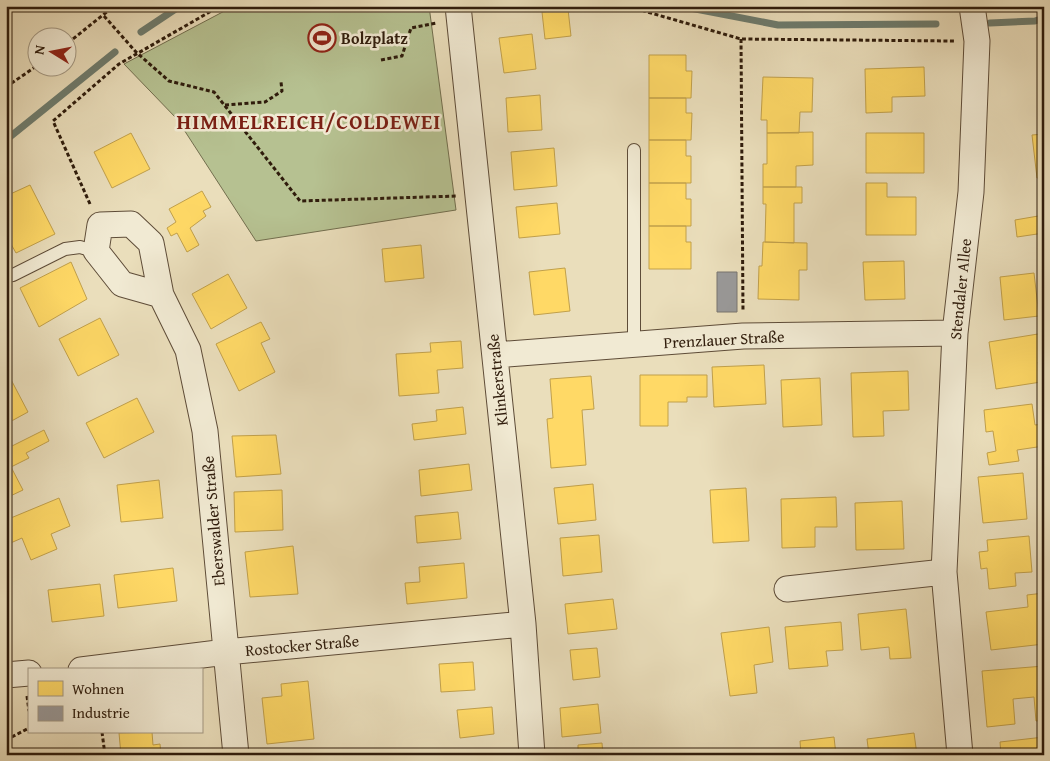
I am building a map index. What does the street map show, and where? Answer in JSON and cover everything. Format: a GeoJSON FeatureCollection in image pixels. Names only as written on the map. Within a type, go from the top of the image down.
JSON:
{"type":"FeatureCollection","features":[{"type":"Feature","properties":{"kind":"street","name":"Stendaler Allee"},"geometry":{"type":"LineString","coordinates":[[960,755],[944,572],[955,333],[971,192],[977,41],[972,6]]}},
{"type":"Feature","properties":{"kind":"street","name":"Klinkerstraße"},"geometry":{"type":"LineString","coordinates":[[459,12],[480,196],[523,624],[532,755]]}},
{"type":"Feature","properties":{"kind":"street","name":"Eberswalder Straße"},"geometry":{"type":"LineString","coordinates":[[100,225],[131,224],[151,243],[161,295],[188,350],[205,431],[236,755]]}},
{"type":"Feature","properties":{"kind":"street"},"geometry":{"type":"LineString","coordinates":[[100,225],[97,252],[122,284],[161,295]]}},
{"type":"Feature","properties":{"kind":"street","name":"Prenzlauer Straße"},"geometry":{"type":"LineString","coordinates":[[495,355],[743,336],[955,333]]}},
{"type":"Feature","properties":{"kind":"street"},"geometry":{"type":"LineString","coordinates":[[787,589],[944,572]]}},
{"type":"Feature","properties":{"kind":"street","name":"Rostocker Straße"},"geometry":{"type":"LineString","coordinates":[[97,668],[226,652],[523,624]]}},
{"type":"Feature","properties":{"kind":"street"},"geometry":{"type":"LineString","coordinates":[[6,675],[28,673]]}},
{"type":"Feature","properties":{"kind":"lane"},"geometry":{"type":"LineString","coordinates":[[634,150],[634,344]]}},
{"type":"Feature","properties":{"kind":"lane"},"geometry":{"type":"LineString","coordinates":[[6,276],[13,275],[65,249],[80,247],[97,252]]}},
{"type":"Feature","properties":{"kind":"path"},"geometry":{"type":"LineString","coordinates":[[78,36],[114,6]]}},
{"type":"Feature","properties":{"kind":"path"},"geometry":{"type":"LineString","coordinates":[[100,225],[53,121],[119,64],[136,52],[220,6]]}},
{"type":"Feature","properties":{"kind":"path"},"geometry":{"type":"LineString","coordinates":[[637,6],[644,11],[741,39],[977,41]]}},
{"type":"Feature","properties":{"kind":"path"},"geometry":{"type":"LineString","coordinates":[[381,60],[402,56],[411,28],[459,12]]}},
{"type":"Feature","properties":{"kind":"path"},"geometry":{"type":"LineString","coordinates":[[104,16],[136,52],[169,81],[214,92],[300,201],[480,196]]}},
{"type":"Feature","properties":{"kind":"path"},"geometry":{"type":"LineString","coordinates":[[741,39],[743,336]]}},
{"type":"Feature","properties":{"kind":"path"},"geometry":{"type":"LineString","coordinates":[[6,87],[28,72]]}},
{"type":"Feature","properties":{"kind":"path"},"geometry":{"type":"LineString","coordinates":[[225,105],[265,102],[282,91],[281,82]]}},
{"type":"Feature","properties":{"kind":"path"},"geometry":{"type":"LineString","coordinates":[[6,740],[28,729]]}},
{"type":"Feature","properties":{"kind":"path"},"geometry":{"type":"LineString","coordinates":[[102,734],[105,755]]}},
{"type":"Feature","properties":{"kind":"green space"},"geometry":{"type":"Polygon","coordinates":[[[234,6],[429,6],[456,210],[256,241],[177,119],[124,64],[234,6]]]}},
{"type":"Feature","properties":{"kind":"building: Wohnen"},"geometry":{"type":"Polygon","coordinates":[[[568,9],[571,36],[545,39],[542,12],[568,9]]]}},
{"type":"Feature","properties":{"kind":"building: Wohnen"},"geometry":{"type":"Polygon","coordinates":[[[532,34],[536,69],[504,73],[499,38],[532,34]]]}},
{"type":"Feature","properties":{"kind":"building: Wohnen"},"geometry":{"type":"Polygon","coordinates":[[[649,55],[686,55],[686,71],[692,71],[691,98],[649,98],[649,55]]]}},
{"type":"Feature","properties":{"kind":"building: Wohnen"},"geometry":{"type":"Polygon","coordinates":[[[924,67],[925,96],[892,97],[892,112],[866,113],[865,69],[924,67]]]}},
{"type":"Feature","properties":{"kind":"building: Wohnen"},"geometry":{"type":"Polygon","coordinates":[[[763,77],[813,78],[812,112],[800,112],[799,133],[767,133],[767,120],[761,120],[763,77]]]}},
{"type":"Feature","properties":{"kind":"building: Wohnen"},"geometry":{"type":"Polygon","coordinates":[[[540,95],[542,130],[508,132],[506,98],[540,95]]]}},
{"type":"Feature","properties":{"kind":"building: Wohnen"},"geometry":{"type":"Polygon","coordinates":[[[649,98],[686,98],[686,113],[692,113],[691,140],[649,140],[649,98]]]}},
{"type":"Feature","properties":{"kind":"building: Wohnen"},"geometry":{"type":"Polygon","coordinates":[[[813,132],[813,165],[796,166],[796,187],[763,187],[763,164],[767,164],[767,133],[813,132]]]}},
{"type":"Feature","properties":{"kind":"building: Wohnen"},"geometry":{"type":"Polygon","coordinates":[[[131,133],[150,169],[112,188],[94,152],[131,133]]]}},
{"type":"Feature","properties":{"kind":"building: Wohnen"},"geometry":{"type":"Polygon","coordinates":[[[866,133],[924,133],[924,173],[866,173],[866,133]]]}},
{"type":"Feature","properties":{"kind":"building: Wohnen"},"geometry":{"type":"Polygon","coordinates":[[[1044,134],[1044,177],[1037,178],[1032,135],[1044,134]]]}},
{"type":"Feature","properties":{"kind":"building: Wohnen"},"geometry":{"type":"Polygon","coordinates":[[[649,140],[686,140],[686,156],[691,156],[691,183],[649,183],[649,140]]]}},
{"type":"Feature","properties":{"kind":"building: Wohnen"},"geometry":{"type":"Polygon","coordinates":[[[554,148],[557,186],[514,190],[511,152],[554,148]]]}},
{"type":"Feature","properties":{"kind":"building: Wohnen"},"geometry":{"type":"Polygon","coordinates":[[[649,183],[686,183],[686,199],[691,199],[691,226],[649,226],[649,183]]]}},
{"type":"Feature","properties":{"kind":"building: Wohnen"},"geometry":{"type":"Polygon","coordinates":[[[866,183],[887,183],[887,197],[916,197],[916,235],[866,235],[866,183]]]}},
{"type":"Feature","properties":{"kind":"building: Wohnen"},"geometry":{"type":"Polygon","coordinates":[[[30,185],[55,234],[16,253],[6,235],[6,196],[30,185]]]}},
{"type":"Feature","properties":{"kind":"building: Wohnen"},"geometry":{"type":"Polygon","coordinates":[[[763,187],[802,187],[802,203],[794,203],[794,243],[765,242],[766,204],[763,204],[763,187]]]}},
{"type":"Feature","properties":{"kind":"building: Wohnen"},"geometry":{"type":"Polygon","coordinates":[[[202,191],[211,207],[203,211],[206,216],[190,228],[199,245],[187,252],[177,233],[171,236],[167,228],[176,222],[169,209],[202,191]]]}},
{"type":"Feature","properties":{"kind":"building: Wohnen"},"geometry":{"type":"Polygon","coordinates":[[[557,203],[560,234],[519,238],[516,207],[557,203]]]}},
{"type":"Feature","properties":{"kind":"building: Wohnen"},"geometry":{"type":"Polygon","coordinates":[[[1044,215],[1044,233],[1017,237],[1015,220],[1044,215]]]}},
{"type":"Feature","properties":{"kind":"building: Wohnen"},"geometry":{"type":"Polygon","coordinates":[[[649,226],[686,226],[686,242],[691,242],[691,269],[649,269],[649,226]]]}},
{"type":"Feature","properties":{"kind":"building: Wohnen"},"geometry":{"type":"Polygon","coordinates":[[[763,242],[807,243],[807,270],[799,270],[799,300],[758,299],[759,266],[762,266],[763,242]]]}},
{"type":"Feature","properties":{"kind":"building: Wohnen"},"geometry":{"type":"Polygon","coordinates":[[[421,245],[424,278],[385,282],[382,249],[421,245]]]}},
{"type":"Feature","properties":{"kind":"building: Wohnen"},"geometry":{"type":"Polygon","coordinates":[[[904,261],[905,299],[865,300],[863,262],[904,261]]]}},
{"type":"Feature","properties":{"kind":"building: Wohnen"},"geometry":{"type":"Polygon","coordinates":[[[71,262],[87,299],[39,327],[20,288],[71,262]]]}},
{"type":"Feature","properties":{"kind":"building: Wohnen"},"geometry":{"type":"Polygon","coordinates":[[[565,268],[570,311],[534,315],[529,272],[565,268]]]}},
{"type":"Feature","properties":{"kind":"building: Wohnen"},"geometry":{"type":"Polygon","coordinates":[[[1034,273],[1039,316],[1004,320],[1000,277],[1034,273]]]}},
{"type":"Feature","properties":{"kind":"building: Wohnen"},"geometry":{"type":"Polygon","coordinates":[[[228,274],[247,308],[211,329],[192,294],[228,274]]]}},
{"type":"Feature","properties":{"kind":"building: Wohnen"},"geometry":{"type":"Polygon","coordinates":[[[100,318],[119,355],[78,376],[59,339],[100,318]]]}},
{"type":"Feature","properties":{"kind":"building: Wohnen"},"geometry":{"type":"Polygon","coordinates":[[[261,322],[270,339],[261,343],[275,372],[239,391],[216,344],[261,322]]]}},
{"type":"Feature","properties":{"kind":"building: Wohnen"},"geometry":{"type":"Polygon","coordinates":[[[1044,333],[1044,361],[1038,362],[1041,382],[996,389],[989,342],[1044,333]]]}},
{"type":"Feature","properties":{"kind":"building: Wohnen"},"geometry":{"type":"Polygon","coordinates":[[[461,341],[463,368],[437,370],[439,393],[399,396],[396,354],[431,352],[430,343],[461,341]]]}},
{"type":"Feature","properties":{"kind":"building: Wohnen"},"geometry":{"type":"Polygon","coordinates":[[[764,365],[766,404],[714,407],[712,367],[764,365]]]}},
{"type":"Feature","properties":{"kind":"building: Wohnen"},"geometry":{"type":"Polygon","coordinates":[[[6,370],[28,412],[6,424],[6,370]]]}},
{"type":"Feature","properties":{"kind":"building: Wohnen"},"geometry":{"type":"Polygon","coordinates":[[[908,371],[909,410],[883,411],[884,436],[853,437],[851,373],[908,371]]]}},
{"type":"Feature","properties":{"kind":"building: Wohnen"},"geometry":{"type":"Polygon","coordinates":[[[640,375],[707,375],[707,397],[687,397],[687,402],[668,402],[668,426],[640,426],[640,375]]]}},
{"type":"Feature","properties":{"kind":"building: Wohnen"},"geometry":{"type":"Polygon","coordinates":[[[591,376],[594,409],[582,410],[586,465],[551,468],[547,419],[553,418],[550,379],[591,376]]]}},
{"type":"Feature","properties":{"kind":"building: Wohnen"},"geometry":{"type":"Polygon","coordinates":[[[820,378],[822,425],[783,427],[781,380],[820,378]]]}},
{"type":"Feature","properties":{"kind":"building: Wohnen"},"geometry":{"type":"Polygon","coordinates":[[[137,398],[154,432],[104,458],[86,423],[137,398]]]}},
{"type":"Feature","properties":{"kind":"building: Wohnen"},"geometry":{"type":"Polygon","coordinates":[[[1032,404],[1035,425],[1043,424],[1044,446],[1017,450],[1019,461],[989,465],[987,453],[996,451],[993,431],[986,432],[984,410],[1032,404]]]}},
{"type":"Feature","properties":{"kind":"building: Wohnen"},"geometry":{"type":"Polygon","coordinates":[[[463,407],[466,434],[414,440],[412,424],[437,421],[436,410],[463,407]]]}},
{"type":"Feature","properties":{"kind":"building: Wohnen"},"geometry":{"type":"Polygon","coordinates":[[[44,430],[49,441],[26,453],[29,458],[11,467],[23,490],[6,498],[6,449],[44,430]]]}},
{"type":"Feature","properties":{"kind":"building: Wohnen"},"geometry":{"type":"Polygon","coordinates":[[[276,435],[281,474],[236,477],[232,436],[276,435]]]}},
{"type":"Feature","properties":{"kind":"building: Wohnen"},"geometry":{"type":"Polygon","coordinates":[[[469,464],[472,490],[421,496],[419,470],[469,464]]]}},
{"type":"Feature","properties":{"kind":"building: Wohnen"},"geometry":{"type":"Polygon","coordinates":[[[1023,473],[1027,519],[983,523],[978,477],[1023,473]]]}},
{"type":"Feature","properties":{"kind":"building: Wohnen"},"geometry":{"type":"Polygon","coordinates":[[[159,480],[163,518],[121,522],[117,485],[159,480]]]}},
{"type":"Feature","properties":{"kind":"building: Wohnen"},"geometry":{"type":"Polygon","coordinates":[[[593,484],[596,520],[558,524],[554,488],[593,484]]]}},
{"type":"Feature","properties":{"kind":"building: Wohnen"},"geometry":{"type":"Polygon","coordinates":[[[746,488],[749,541],[713,543],[710,490],[746,488]]]}},
{"type":"Feature","properties":{"kind":"building: Wohnen"},"geometry":{"type":"Polygon","coordinates":[[[282,490],[283,530],[235,532],[234,492],[282,490]]]}},
{"type":"Feature","properties":{"kind":"building: Wohnen"},"geometry":{"type":"Polygon","coordinates":[[[836,497],[837,527],[815,527],[815,547],[782,548],[781,499],[836,497]]]}},
{"type":"Feature","properties":{"kind":"building: Wohnen"},"geometry":{"type":"Polygon","coordinates":[[[59,498],[70,526],[51,534],[57,549],[31,560],[22,538],[6,545],[6,520],[59,498]]]}},
{"type":"Feature","properties":{"kind":"building: Wohnen"},"geometry":{"type":"Polygon","coordinates":[[[902,501],[904,549],[856,550],[855,503],[902,501]]]}},
{"type":"Feature","properties":{"kind":"building: Wohnen"},"geometry":{"type":"Polygon","coordinates":[[[458,512],[461,539],[417,543],[415,516],[458,512]]]}},
{"type":"Feature","properties":{"kind":"building: Wohnen"},"geometry":{"type":"Polygon","coordinates":[[[599,535],[602,572],[563,576],[560,538],[599,535]]]}},
{"type":"Feature","properties":{"kind":"building: Wohnen"},"geometry":{"type":"Polygon","coordinates":[[[1029,536],[1032,572],[1015,573],[1016,586],[989,589],[987,568],[981,569],[979,552],[988,551],[987,540],[1029,536]]]}},
{"type":"Feature","properties":{"kind":"building: Wohnen"},"geometry":{"type":"Polygon","coordinates":[[[293,546],[298,594],[250,597],[245,552],[293,546]]]}},
{"type":"Feature","properties":{"kind":"building: Wohnen"},"geometry":{"type":"Polygon","coordinates":[[[464,563],[467,598],[407,604],[405,583],[420,582],[419,567],[464,563]]]}},
{"type":"Feature","properties":{"kind":"building: Wohnen"},"geometry":{"type":"Polygon","coordinates":[[[173,568],[177,601],[118,608],[114,575],[173,568]]]}},
{"type":"Feature","properties":{"kind":"building: Wohnen"},"geometry":{"type":"Polygon","coordinates":[[[100,584],[104,616],[52,622],[48,590],[100,584]]]}},
{"type":"Feature","properties":{"kind":"building: Wohnen"},"geometry":{"type":"Polygon","coordinates":[[[1044,593],[1044,610],[1041,610],[1044,644],[991,650],[986,612],[1028,607],[1027,595],[1044,593]]]}},
{"type":"Feature","properties":{"kind":"building: Wohnen"},"geometry":{"type":"Polygon","coordinates":[[[613,599],[617,629],[568,634],[565,604],[613,599]]]}},
{"type":"Feature","properties":{"kind":"building: Wohnen"},"geometry":{"type":"Polygon","coordinates":[[[906,609],[911,658],[890,659],[889,647],[861,650],[858,614],[906,609]]]}},
{"type":"Feature","properties":{"kind":"building: Wohnen"},"geometry":{"type":"Polygon","coordinates":[[[841,622],[843,650],[826,651],[828,666],[789,669],[785,627],[841,622]]]}},
{"type":"Feature","properties":{"kind":"building: Wohnen"},"geometry":{"type":"Polygon","coordinates":[[[769,627],[773,662],[754,665],[757,693],[730,696],[721,633],[769,627]]]}},
{"type":"Feature","properties":{"kind":"building: Wohnen"},"geometry":{"type":"Polygon","coordinates":[[[597,648],[600,677],[573,680],[570,650],[597,648]]]}},
{"type":"Feature","properties":{"kind":"building: Wohnen"},"geometry":{"type":"Polygon","coordinates":[[[473,662],[475,690],[441,692],[439,664],[473,662]]]}},
{"type":"Feature","properties":{"kind":"building: Wohnen"},"geometry":{"type":"Polygon","coordinates":[[[1044,666],[1044,720],[1036,721],[1034,697],[1013,699],[1015,724],[987,727],[982,671],[1044,666]]]}},
{"type":"Feature","properties":{"kind":"building: Wohnen"},"geometry":{"type":"Polygon","coordinates":[[[308,681],[314,739],[267,744],[262,698],[282,696],[281,684],[308,681]]]}},
{"type":"Feature","properties":{"kind":"building: Wohnen"},"geometry":{"type":"Polygon","coordinates":[[[598,704],[601,733],[562,737],[560,708],[598,704]]]}},
{"type":"Feature","properties":{"kind":"building: Wohnen"},"geometry":{"type":"Polygon","coordinates":[[[492,707],[494,734],[460,738],[457,710],[492,707]]]}},
{"type":"Feature","properties":{"kind":"building: Wohnen"},"geometry":{"type":"Polygon","coordinates":[[[914,733],[917,755],[869,755],[867,739],[914,733]]]}},
{"type":"Feature","properties":{"kind":"building: Wohnen"},"geometry":{"type":"Polygon","coordinates":[[[119,734],[152,734],[153,745],[160,744],[161,755],[121,755],[119,734]]]}},
{"type":"Feature","properties":{"kind":"building: Wohnen"},"geometry":{"type":"Polygon","coordinates":[[[834,737],[836,755],[801,755],[800,741],[834,737]]]}},
{"type":"Feature","properties":{"kind":"building: Wohnen"},"geometry":{"type":"Polygon","coordinates":[[[1044,737],[1044,755],[1001,755],[1000,742],[1044,737]]]}},
{"type":"Feature","properties":{"kind":"building: Wohnen"},"geometry":{"type":"Polygon","coordinates":[[[602,743],[603,755],[570,755],[578,754],[578,745],[602,743]]]}},
{"type":"Feature","properties":{"kind":"building: Industrie"},"geometry":{"type":"Polygon","coordinates":[[[717,272],[737,272],[737,312],[717,312],[717,272]]]}},
{"type":"Feature","properties":{"kind":"waterway"},"geometry":{"type":"LineString","coordinates":[[141,32],[180,6]]}},
{"type":"Feature","properties":{"kind":"waterway"},"geometry":{"type":"LineString","coordinates":[[680,6],[778,25],[936,24]]}},
{"type":"Feature","properties":{"kind":"waterway"},"geometry":{"type":"LineString","coordinates":[[990,23],[1035,21],[1044,18]]}},
{"type":"Feature","properties":{"kind":"waterway"},"geometry":{"type":"LineString","coordinates":[[6,140],[115,52]]}},
{"type":"Feature","properties":{"kind":"place","name":"Bolzplatz"},"geometry":{"type":"Point","coordinates":[322,38]}},
{"type":"Feature","properties":{"kind":"district","name":"HIMMELREICH/COLDEWEI"},"geometry":{"type":"Point","coordinates":[309,121]}}]}
